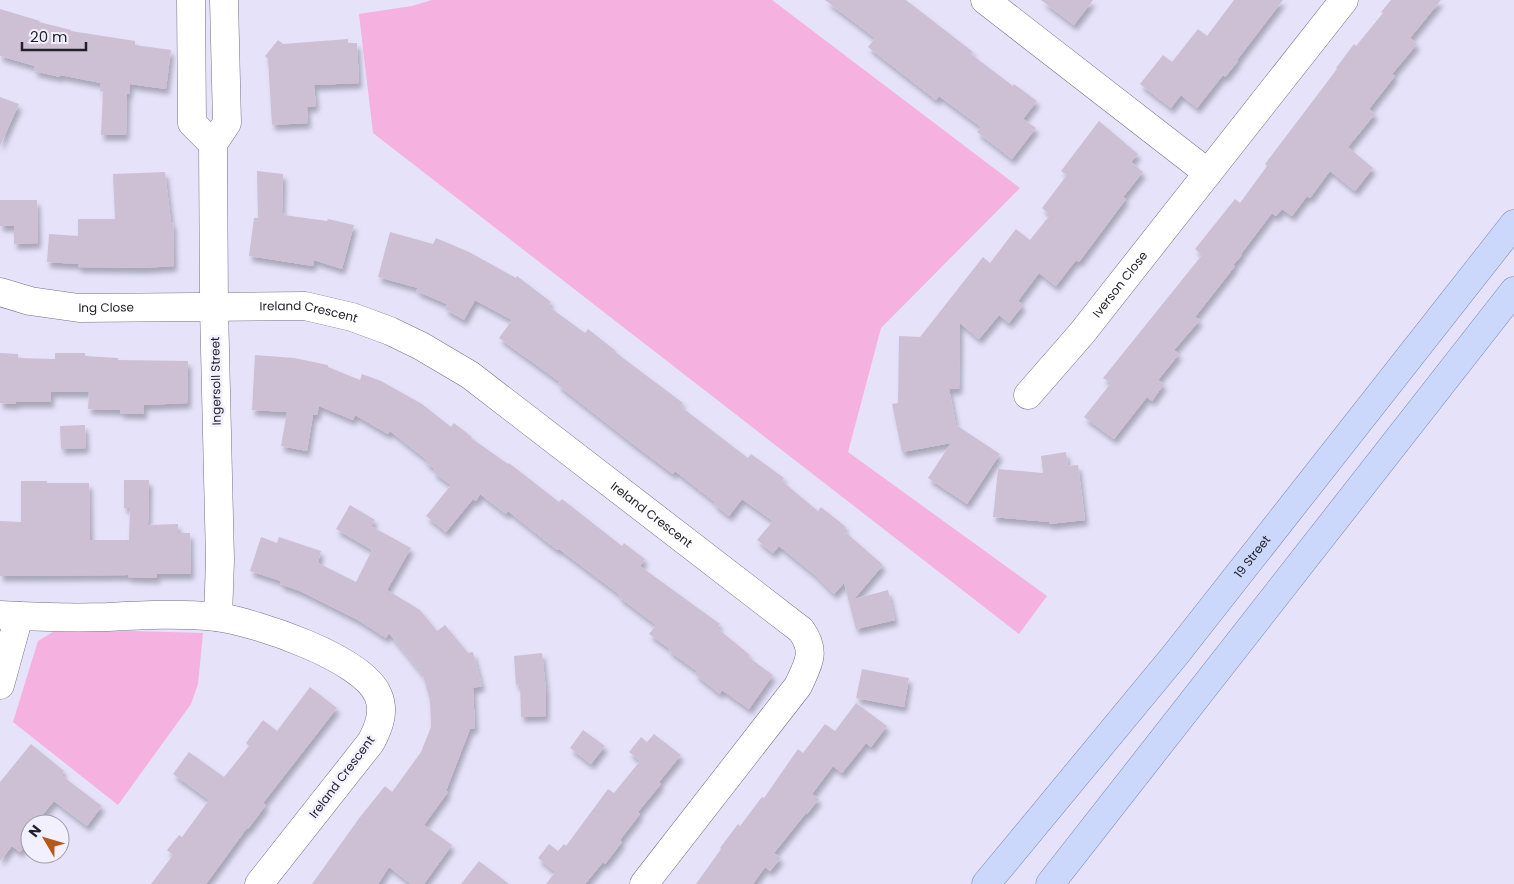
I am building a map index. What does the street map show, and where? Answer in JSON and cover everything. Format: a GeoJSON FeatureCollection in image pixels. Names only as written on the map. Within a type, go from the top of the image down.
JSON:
{"type":"FeatureCollection","features":[{"type":"Feature","properties":{"kind":"main road","name":"19 Street"},"geometry":{"type":"LineString","coordinates":[[986,884],[1176,654],[1514,224]]}},
{"type":"Feature","properties":{"kind":"main road"},"geometry":{"type":"LineString","coordinates":[[1050,884],[1514,290]]}},
{"type":"Feature","properties":{"kind":"street"},"geometry":{"type":"LineString","coordinates":[[191,0],[192,123],[213,144],[228,123],[224,0]]}},
{"type":"Feature","properties":{"kind":"street"},"geometry":{"type":"LineString","coordinates":[[985,0],[1208,173]]}},
{"type":"Feature","properties":{"kind":"street","name":"Iverson Close"},"geometry":{"type":"LineString","coordinates":[[1028,395],[1082,333],[1344,0]]}},
{"type":"Feature","properties":{"kind":"street","name":"Ingersoll Street"},"geometry":{"type":"LineString","coordinates":[[213,144],[214,306],[220,560],[218,617]]}},
{"type":"Feature","properties":{"kind":"street","name":"Ing Close"},"geometry":{"type":"LineString","coordinates":[[0,292],[30,301],[79,308],[214,306]]}},
{"type":"Feature","properties":{"kind":"street","name":"Ireland Crescent"},"geometry":{"type":"LineString","coordinates":[[214,306],[305,306],[352,317],[390,331],[446,360],[470,375],[801,630],[808,640],[811,650],[809,660],[798,686],[644,884]]}},
{"type":"Feature","properties":{"kind":"street","name":"Ireland Crescent"},"geometry":{"type":"LineString","coordinates":[[10,616],[104,617],[170,614],[218,617],[278,633],[303,643],[344,663],[360,673],[370,683],[378,694],[381,708],[381,720],[371,742],[259,884]]}},
{"type":"Feature","properties":{"kind":"street"},"geometry":{"type":"LineString","coordinates":[[0,685],[10,616]]}},
{"type":"Feature","properties":{"kind":"shaded area"},"geometry":{"type":"Polygon","coordinates":[[[432,0],[772,0],[1020,188],[881,328],[848,452],[1047,596],[1019,634],[373,133],[359,14],[412,6],[432,0]]]}},
{"type":"Feature","properties":{"kind":"shaded area"},"geometry":{"type":"Polygon","coordinates":[[[133,631],[203,633],[198,684],[191,704],[118,805],[13,722],[38,641],[53,632],[133,631]]]}},
{"type":"Feature","properties":{"kind":"building"},"geometry":{"type":"Polygon","coordinates":[[[825,0],[906,0],[973,52],[971,54],[1013,86],[1014,84],[1037,101],[1023,119],[1036,128],[1012,159],[977,132],[981,127],[939,96],[936,100],[868,47],[875,38],[825,0]]]}},
{"type":"Feature","properties":{"kind":"building"},"geometry":{"type":"Polygon","coordinates":[[[1041,0],[1093,0],[1074,25],[1041,0]]]}},
{"type":"Feature","properties":{"kind":"building"},"geometry":{"type":"Polygon","coordinates":[[[1234,0],[1283,0],[1238,61],[1225,77],[1223,75],[1197,108],[1181,95],[1171,108],[1140,84],[1163,55],[1172,62],[1198,29],[1207,36],[1234,0]]]}},
{"type":"Feature","properties":{"kind":"building"},"geometry":{"type":"Polygon","coordinates":[[[1391,0],[1441,0],[1410,38],[1417,44],[1392,74],[1395,76],[1369,109],[1375,114],[1348,147],[1373,168],[1355,191],[1330,171],[1310,198],[1307,196],[1292,216],[1282,209],[1276,216],[1272,213],[1233,265],[1235,266],[1195,317],[1200,320],[1174,350],[1179,354],[1158,380],[1164,384],[1152,401],[1147,397],[1114,439],[1084,417],[1111,383],[1103,378],[1202,255],[1195,249],[1235,199],[1240,203],[1267,166],[1265,164],[1336,68],[1354,44],[1356,46],[1383,13],[1381,12],[1391,0]]]}},
{"type":"Feature","properties":{"kind":"building"},"geometry":{"type":"Polygon","coordinates":[[[0,9],[71,31],[135,41],[135,45],[171,50],[166,89],[130,84],[129,94],[127,94],[126,135],[101,135],[103,91],[100,91],[101,83],[34,71],[35,66],[0,56],[0,9]]]}},
{"type":"Feature","properties":{"kind":"building"},"geometry":{"type":"Polygon","coordinates":[[[348,39],[348,43],[357,43],[359,83],[314,85],[316,106],[307,107],[308,123],[272,125],[268,59],[265,56],[278,40],[283,44],[348,39]]]}},
{"type":"Feature","properties":{"kind":"building"},"geometry":{"type":"Polygon","coordinates":[[[0,97],[19,104],[0,146],[0,97]]]}},
{"type":"Feature","properties":{"kind":"building"},"geometry":{"type":"Polygon","coordinates":[[[1099,121],[1138,154],[1131,162],[1143,172],[1123,197],[1126,199],[1079,262],[1076,260],[1056,286],[1039,273],[1018,301],[1023,305],[1009,323],[999,315],[979,339],[960,323],[959,389],[949,389],[956,425],[1000,454],[967,504],[928,478],[951,443],[902,452],[892,404],[898,403],[899,336],[920,337],[983,257],[990,263],[1016,229],[1030,240],[1050,215],[1042,208],[1067,175],[1061,171],[1099,121]]]}},
{"type":"Feature","properties":{"kind":"building"},"geometry":{"type":"Polygon","coordinates":[[[257,171],[283,174],[282,213],[284,215],[327,221],[328,219],[354,225],[342,269],[314,260],[313,266],[249,256],[254,218],[258,218],[257,171]]]}},
{"type":"Feature","properties":{"kind":"building"},"geometry":{"type":"Polygon","coordinates":[[[165,172],[171,222],[173,222],[174,266],[143,268],[78,267],[78,264],[47,262],[49,234],[78,236],[78,219],[115,219],[113,174],[165,172]]]}},
{"type":"Feature","properties":{"kind":"building"},"geometry":{"type":"Polygon","coordinates":[[[0,200],[37,200],[38,243],[14,244],[14,226],[0,226],[0,200]]]}},
{"type":"Feature","properties":{"kind":"building"},"geometry":{"type":"Polygon","coordinates":[[[390,232],[433,244],[436,238],[469,252],[516,278],[517,276],[551,302],[548,306],[585,333],[588,329],[615,352],[683,403],[680,406],[748,458],[751,454],[784,478],[782,481],[818,511],[821,507],[846,527],[843,530],[883,565],[854,599],[888,590],[895,620],[856,629],[844,583],[834,594],[815,575],[779,546],[773,553],[757,540],[773,521],[742,499],[729,516],[714,504],[715,502],[675,471],[673,474],[558,385],[560,382],[499,338],[512,320],[475,300],[464,320],[445,309],[447,304],[416,291],[418,288],[378,277],[390,232]]]}},
{"type":"Feature","properties":{"kind":"building"},"geometry":{"type":"Polygon","coordinates":[[[0,353],[18,354],[18,358],[55,359],[55,353],[85,353],[85,356],[118,358],[118,360],[188,361],[188,403],[144,405],[144,414],[120,413],[121,410],[88,409],[89,392],[51,392],[51,402],[0,403],[0,353]]]}},
{"type":"Feature","properties":{"kind":"building"},"geometry":{"type":"Polygon","coordinates":[[[255,355],[294,358],[328,365],[328,367],[360,380],[362,374],[381,381],[422,404],[451,427],[454,423],[471,438],[509,463],[559,502],[562,499],[622,546],[624,543],[645,559],[640,566],[720,624],[717,628],[750,655],[748,657],[773,675],[749,709],[722,690],[720,694],[695,674],[697,671],[649,634],[656,625],[619,597],[620,595],[559,549],[557,550],[508,511],[506,514],[480,494],[476,501],[473,499],[446,532],[426,516],[451,485],[433,472],[435,469],[425,462],[427,460],[390,431],[388,434],[355,415],[353,420],[319,406],[317,415],[313,415],[307,451],[281,446],[287,412],[252,410],[255,355]]]}},
{"type":"Feature","properties":{"kind":"building"},"geometry":{"type":"Polygon","coordinates":[[[85,425],[86,448],[61,449],[60,426],[85,425]]]}},
{"type":"Feature","properties":{"kind":"building"},"geometry":{"type":"Polygon","coordinates":[[[1066,452],[1068,466],[1078,465],[1085,520],[1049,524],[1049,522],[993,517],[998,469],[1043,473],[1041,456],[1066,452]]]}},
{"type":"Feature","properties":{"kind":"building"},"geometry":{"type":"Polygon","coordinates":[[[124,480],[149,480],[148,525],[178,524],[178,533],[190,533],[191,574],[157,574],[157,578],[128,577],[128,575],[0,576],[0,521],[21,522],[21,481],[89,483],[90,540],[129,540],[130,508],[124,508],[124,480]]]}},
{"type":"Feature","properties":{"kind":"building"},"geometry":{"type":"Polygon","coordinates":[[[350,505],[375,520],[371,526],[411,548],[387,590],[420,610],[437,631],[445,625],[468,653],[473,652],[482,686],[473,688],[475,728],[470,729],[446,791],[448,792],[424,825],[452,845],[424,884],[411,884],[389,867],[378,884],[312,884],[360,817],[385,786],[392,792],[421,752],[431,727],[430,700],[423,675],[389,633],[386,638],[358,620],[300,591],[280,584],[281,581],[250,571],[261,537],[277,543],[279,537],[321,551],[318,563],[356,582],[372,550],[336,529],[350,505]]]}},
{"type":"Feature","properties":{"kind":"building"},"geometry":{"type":"Polygon","coordinates":[[[542,653],[546,690],[546,716],[521,717],[520,684],[516,685],[514,656],[542,653]]]}},
{"type":"Feature","properties":{"kind":"building"},"geometry":{"type":"Polygon","coordinates":[[[862,669],[909,678],[904,707],[856,698],[862,669]]]}},
{"type":"Feature","properties":{"kind":"building"},"geometry":{"type":"Polygon","coordinates":[[[310,687],[337,708],[263,803],[266,805],[206,884],[151,884],[173,855],[167,850],[179,835],[182,837],[209,800],[173,774],[189,752],[224,777],[249,746],[246,743],[263,720],[277,731],[310,687]]]}},
{"type":"Feature","properties":{"kind":"building"},"geometry":{"type":"Polygon","coordinates":[[[856,703],[887,726],[871,747],[866,743],[842,773],[833,766],[812,794],[819,799],[774,853],[781,858],[770,871],[765,867],[753,884],[696,884],[738,824],[740,826],[762,797],[764,798],[798,749],[803,753],[825,724],[835,731],[856,703]]]}},
{"type":"Feature","properties":{"kind":"building"},"geometry":{"type":"Polygon","coordinates":[[[583,730],[605,746],[591,764],[570,748],[583,730]]]}},
{"type":"Feature","properties":{"kind":"building"},"geometry":{"type":"Polygon","coordinates":[[[654,734],[681,755],[638,812],[640,814],[620,840],[622,842],[605,864],[603,862],[585,884],[546,884],[555,872],[538,858],[549,844],[558,851],[564,844],[566,846],[608,789],[614,793],[640,761],[629,752],[641,737],[647,742],[654,734]]]}},
{"type":"Feature","properties":{"kind":"building"},"geometry":{"type":"Polygon","coordinates":[[[31,744],[64,771],[61,775],[102,806],[87,826],[54,801],[43,814],[20,814],[20,852],[12,846],[0,861],[0,782],[31,744]]]}},
{"type":"Feature","properties":{"kind":"building"},"geometry":{"type":"Polygon","coordinates":[[[479,861],[509,884],[461,884],[479,861]]]}}]}
